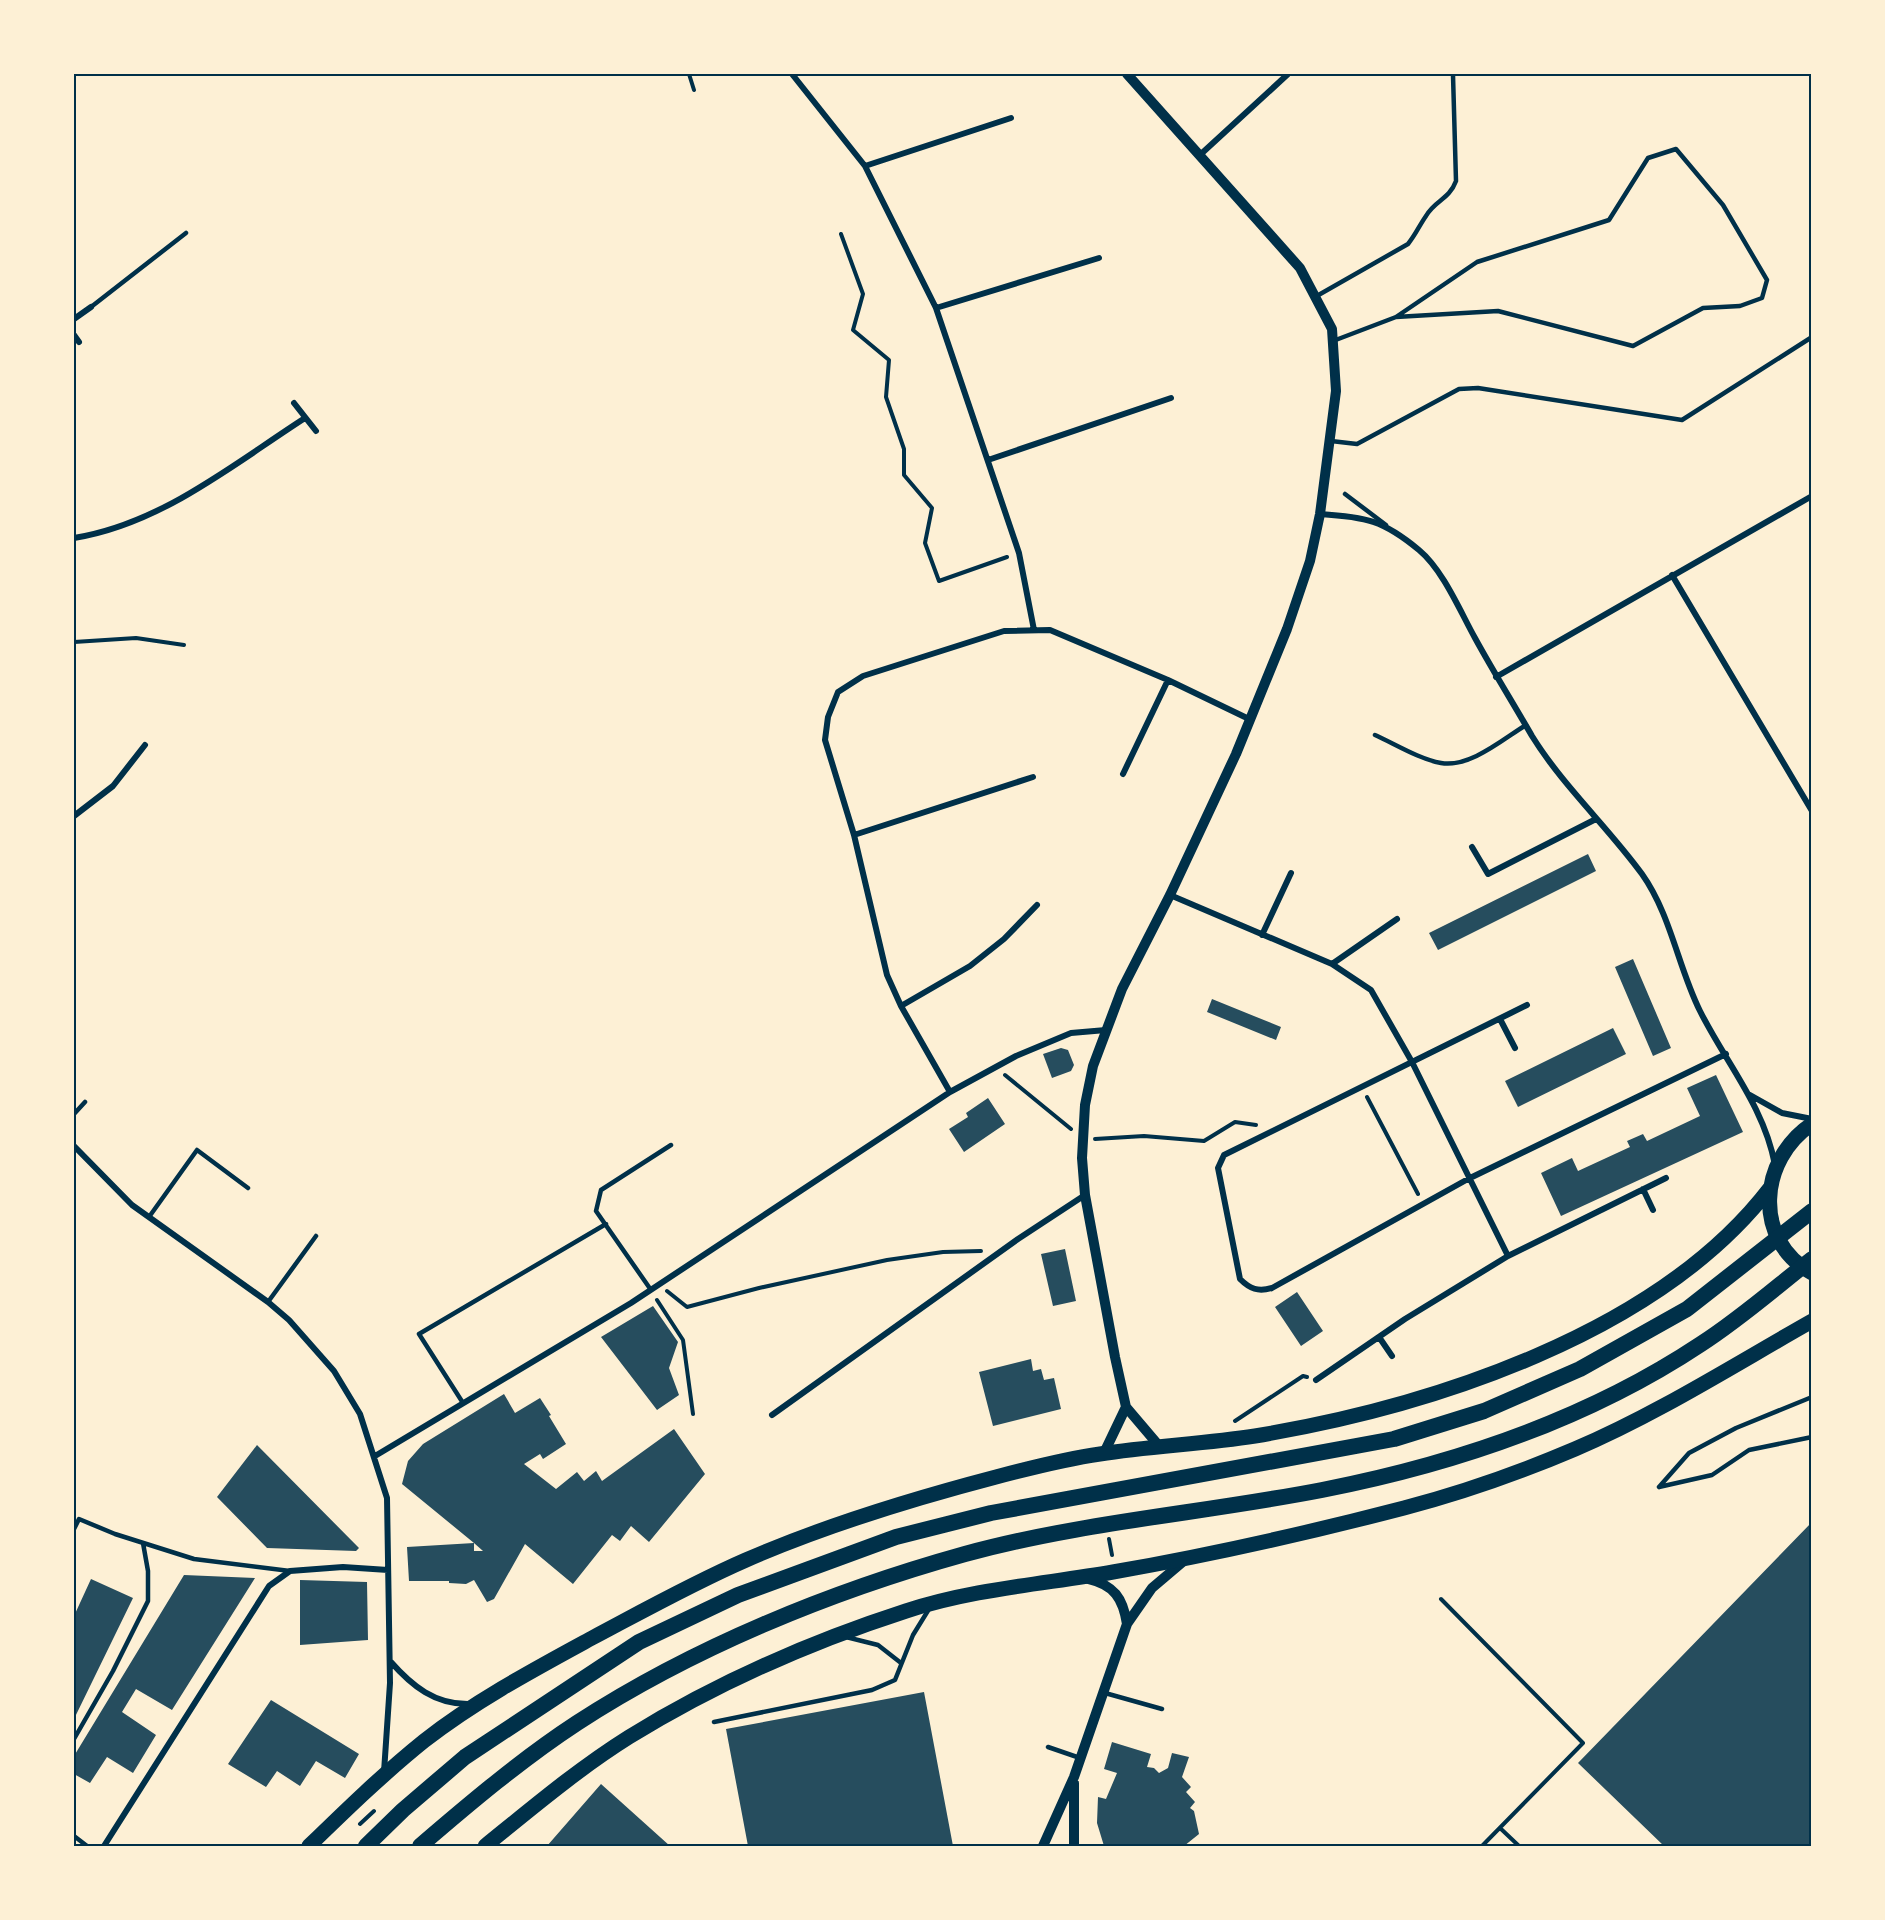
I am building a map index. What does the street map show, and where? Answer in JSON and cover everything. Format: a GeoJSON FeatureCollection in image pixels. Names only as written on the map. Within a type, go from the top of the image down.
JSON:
{"type":"FeatureCollection","features":[{"type":"Feature","properties":{"kind":"highway"},"geometry":{"type":"LineString","coordinates":[[366,1846],[403,1810],[465,1757],[639,1642],[738,1595],[896,1537],[991,1513],[1394,1439],[1484,1411],[1580,1369],[1687,1309],[1812,1211]]}},
{"type":"Feature","properties":{"kind":"highway"},"geometry":{"type":"LineString","coordinates":[[420,1846],[490,1788],[578,1723],[681,1664],[794,1612],[864,1585],[968,1554],[1038,1537],[1343,1486],[1443,1462],[1514,1438],[1650,1375],[1711,1337],[1812,1259]]}},
{"type":"Feature","properties":{"kind":"main road"},"geometry":{"type":"LineString","coordinates":[[1812,1124],[1786,1146],[1775,1166],[1770,1188],[1772,1224],[1788,1253],[1812,1273]]}},
{"type":"Feature","properties":{"kind":"main road"},"geometry":{"type":"LineString","coordinates":[[309,1846],[383,1775],[428,1738],[521,1676],[667,1598],[748,1559],[861,1517],[994,1478],[1104,1453],[1252,1437],[1351,1419],[1429,1397],[1543,1351],[1611,1319],[1687,1270],[1728,1235],[1770,1188]]}},
{"type":"Feature","properties":{"kind":"main road"},"geometry":{"type":"LineString","coordinates":[[485,1846],[567,1780],[629,1737],[771,1661],[908,1610],[989,1591],[1187,1558],[1405,1508],[1476,1485],[1576,1449],[1667,1403],[1812,1321]]}},
{"type":"Feature","properties":{"kind":"street"},"geometry":{"type":"LineString","coordinates":[[792,74],[865,166],[936,308],[1019,553],[1034,630]]}},
{"type":"Feature","properties":{"kind":"street"},"geometry":{"type":"LineString","coordinates":[[1127,74],[1201,154],[1300,268],[1332,329],[1336,392],[1320,514],[1310,561],[1236,754],[1170,895],[1122,989],[1093,1066],[1084,1105],[1085,1195],[1126,1407],[1160,1447]]}},
{"type":"Feature","properties":{"kind":"street"},"geometry":{"type":"LineString","coordinates":[[1201,154],[1288,74]]}},
{"type":"Feature","properties":{"kind":"street"},"geometry":{"type":"LineString","coordinates":[[865,166],[1011,118]]}},
{"type":"Feature","properties":{"kind":"street"},"geometry":{"type":"LineString","coordinates":[[936,308],[1099,258]]}},
{"type":"Feature","properties":{"kind":"street"},"geometry":{"type":"LineString","coordinates":[[74,319],[91,307]]}},
{"type":"Feature","properties":{"kind":"street"},"geometry":{"type":"LineString","coordinates":[[74,335],[79,342]]}},
{"type":"Feature","properties":{"kind":"street"},"geometry":{"type":"LineString","coordinates":[[988,460],[1172,398]]}},
{"type":"Feature","properties":{"kind":"street"},"geometry":{"type":"LineString","coordinates":[[294,403],[316,431]]}},
{"type":"Feature","properties":{"kind":"street"},"geometry":{"type":"LineString","coordinates":[[74,538],[105,533],[155,514],[305,418]]}},
{"type":"Feature","properties":{"kind":"street"},"geometry":{"type":"LineString","coordinates":[[1496,677],[1812,496]]}},
{"type":"Feature","properties":{"kind":"street"},"geometry":{"type":"LineString","coordinates":[[1320,514],[1364,517],[1392,530],[1422,552],[1446,586],[1496,677],[1563,781],[1643,875],[1664,915],[1700,1010],[1750,1095],[1771,1143],[1775,1166]]}},
{"type":"Feature","properties":{"kind":"street"},"geometry":{"type":"LineString","coordinates":[[1672,575],[1812,811]]}},
{"type":"Feature","properties":{"kind":"street"},"geometry":{"type":"LineString","coordinates":[[950,1092],[901,1006],[887,975],[854,835],[825,740],[828,717],[838,692],[863,676],[1004,631],[1050,630],[1168,680],[1249,719]]}},
{"type":"Feature","properties":{"kind":"street"},"geometry":{"type":"LineString","coordinates":[[1123,774],[1168,680]]}},
{"type":"Feature","properties":{"kind":"street"},"geometry":{"type":"LineString","coordinates":[[74,816],[113,786],[145,745]]}},
{"type":"Feature","properties":{"kind":"street"},"geometry":{"type":"LineString","coordinates":[[854,835],[1033,777]]}},
{"type":"Feature","properties":{"kind":"street"},"geometry":{"type":"LineString","coordinates":[[1472,847],[1488,874],[1596,819]]}},
{"type":"Feature","properties":{"kind":"street"},"geometry":{"type":"LineString","coordinates":[[1263,935],[1291,873]]}},
{"type":"Feature","properties":{"kind":"street"},"geometry":{"type":"LineString","coordinates":[[1170,895],[1332,964],[1371,990],[1412,1062],[1508,1256]]}},
{"type":"Feature","properties":{"kind":"street"},"geometry":{"type":"LineString","coordinates":[[901,1006],[970,966],[1004,939],[1037,905]]}},
{"type":"Feature","properties":{"kind":"street"},"geometry":{"type":"LineString","coordinates":[[1332,964],[1397,919]]}},
{"type":"Feature","properties":{"kind":"street"},"geometry":{"type":"LineString","coordinates":[[1527,1005],[1230,1151],[1219,1161],[1218,1168],[1240,1279],[1247,1286],[1257,1290],[1272,1288],[1468,1179],[1726,1054]]}},
{"type":"Feature","properties":{"kind":"street"},"geometry":{"type":"LineString","coordinates":[[1500,1019],[1515,1048]]}},
{"type":"Feature","properties":{"kind":"street"},"geometry":{"type":"LineString","coordinates":[[375,1456],[651,1290],[950,1092],[995,1067],[1071,1033],[1106,1030]]}},
{"type":"Feature","properties":{"kind":"street"},"geometry":{"type":"LineString","coordinates":[[1750,1095],[1782,1113],[1812,1119]]}},
{"type":"Feature","properties":{"kind":"street"},"geometry":{"type":"LineString","coordinates":[[74,1146],[132,1205],[268,1302],[289,1320],[334,1371],[360,1414],[387,1498],[390,1660],[388,1731],[383,1775]]}},
{"type":"Feature","properties":{"kind":"street"},"geometry":{"type":"LineString","coordinates":[[1316,1380],[1379,1337],[1508,1256],[1666,1178]]}},
{"type":"Feature","properties":{"kind":"street"},"geometry":{"type":"LineString","coordinates":[[1643,1190],[1653,1210]]}},
{"type":"Feature","properties":{"kind":"street"},"geometry":{"type":"LineString","coordinates":[[772,1415],[1000,1252],[1085,1195]]}},
{"type":"Feature","properties":{"kind":"street"},"geometry":{"type":"LineString","coordinates":[[1379,1337],[1392,1356]]}},
{"type":"Feature","properties":{"kind":"street"},"geometry":{"type":"LineString","coordinates":[[1104,1453],[1126,1407]]}},
{"type":"Feature","properties":{"kind":"street"},"geometry":{"type":"LineString","coordinates":[[1043,1846],[1074,1777],[1127,1624],[1152,1588],[1187,1558]]}},
{"type":"Feature","properties":{"kind":"street"},"geometry":{"type":"LineString","coordinates":[[104,1846],[269,1586],[290,1571],[343,1568],[388,1570]]}},
{"type":"Feature","properties":{"kind":"street"},"geometry":{"type":"LineString","coordinates":[[1081,1577],[1101,1582],[1119,1595],[1127,1624]]}},
{"type":"Feature","properties":{"kind":"street"},"geometry":{"type":"LineString","coordinates":[[390,1660],[406,1678],[433,1698],[449,1703],[481,1703]]}},
{"type":"Feature","properties":{"kind":"street"},"geometry":{"type":"LineString","coordinates":[[1074,1777],[1074,1846]]}},
{"type":"Feature","properties":{"kind":"lane"},"geometry":{"type":"LineString","coordinates":[[1315,297],[1408,244],[1419,231],[1425,216],[1433,206],[1452,193],[1456,181],[1453,75]]}},
{"type":"Feature","properties":{"kind":"lane"},"geometry":{"type":"LineString","coordinates":[[1333,341],[1396,317],[1477,262],[1609,220],[1648,158],[1676,149],[1723,205],[1767,280],[1762,298],[1740,306],[1703,308],[1633,346],[1498,311],[1396,317]]}},
{"type":"Feature","properties":{"kind":"lane"},"geometry":{"type":"LineString","coordinates":[[91,307],[186,233]]}},
{"type":"Feature","properties":{"kind":"lane"},"geometry":{"type":"LineString","coordinates":[[1331,441],[1357,444],[1459,389],[1478,388],[1682,420],[1812,337]]}},
{"type":"Feature","properties":{"kind":"lane"},"geometry":{"type":"LineString","coordinates":[[1346,495],[1392,530]]}},
{"type":"Feature","properties":{"kind":"lane"},"geometry":{"type":"LineString","coordinates":[[1375,735],[1440,763],[1455,763],[1475,756],[1526,725]]}},
{"type":"Feature","properties":{"kind":"lane"},"geometry":{"type":"LineString","coordinates":[[74,1114],[85,1102]]}},
{"type":"Feature","properties":{"kind":"lane"},"geometry":{"type":"LineString","coordinates":[[651,1290],[596,1211],[601,1190],[670,1145]]}},
{"type":"Feature","properties":{"kind":"lane"},"geometry":{"type":"LineString","coordinates":[[149,1217],[197,1150],[248,1188]]}},
{"type":"Feature","properties":{"kind":"lane"},"geometry":{"type":"LineString","coordinates":[[463,1403],[419,1334],[606,1224]]}},
{"type":"Feature","properties":{"kind":"lane"},"geometry":{"type":"LineString","coordinates":[[268,1302],[316,1236]]}},
{"type":"Feature","properties":{"kind":"lane"},"geometry":{"type":"LineString","coordinates":[[1812,1397],[1736,1428],[1689,1453],[1659,1486],[1712,1475],[1749,1450],[1812,1437]]}},
{"type":"Feature","properties":{"kind":"lane"},"geometry":{"type":"LineString","coordinates":[[74,1529],[79,1519],[194,1559],[290,1571]]}},
{"type":"Feature","properties":{"kind":"lane"},"geometry":{"type":"LineString","coordinates":[[74,1739],[114,1671],[148,1601],[148,1570],[143,1543]]}},
{"type":"Feature","properties":{"kind":"lane"},"geometry":{"type":"LineString","coordinates":[[714,1722],[872,1690],[895,1680],[913,1635],[933,1604]]}},
{"type":"Feature","properties":{"kind":"lane"},"geometry":{"type":"LineString","coordinates":[[838,1636],[878,1645],[901,1664]]}},
{"type":"Feature","properties":{"kind":"lane"},"geometry":{"type":"LineString","coordinates":[[1102,1692],[1162,1709]]}},
{"type":"Feature","properties":{"kind":"lane"},"geometry":{"type":"LineString","coordinates":[[1048,1747],[1080,1758]]}},
{"type":"Feature","properties":{"kind":"lane"},"geometry":{"type":"LineString","coordinates":[[74,1836],[87,1846]]}},
{"type":"Feature","properties":{"kind":"path"},"geometry":{"type":"LineString","coordinates":[[689,74],[694,90]]}},
{"type":"Feature","properties":{"kind":"path"},"geometry":{"type":"LineString","coordinates":[[841,234],[864,294],[853,330],[889,360],[886,397],[904,449],[904,475],[932,508],[925,543],[939,581],[1019,553]]}},
{"type":"Feature","properties":{"kind":"path"},"geometry":{"type":"LineString","coordinates":[[74,642],[136,638],[184,645]]}},
{"type":"Feature","properties":{"kind":"path"},"geometry":{"type":"LineString","coordinates":[[995,1067],[1083,1139],[1144,1136],[1204,1141],[1235,1122],[1278,1128]]}},
{"type":"Feature","properties":{"kind":"path"},"geometry":{"type":"LineString","coordinates":[[1362,1088],[1422,1203]]}},
{"type":"Feature","properties":{"kind":"path"},"geometry":{"type":"LineString","coordinates":[[661,1283],[671,1296],[687,1307],[759,1288],[895,1259],[943,1252],[1000,1252]]}},
{"type":"Feature","properties":{"kind":"path"},"geometry":{"type":"LineString","coordinates":[[651,1290],[683,1340],[693,1414]]}},
{"type":"Feature","properties":{"kind":"path"},"geometry":{"type":"LineString","coordinates":[[1230,1425],[1303,1376],[1316,1380]]}},
{"type":"Feature","properties":{"kind":"path"},"geometry":{"type":"LineString","coordinates":[[1441,1599],[1583,1743],[1482,1846]]}},
{"type":"Feature","properties":{"kind":"path"},"geometry":{"type":"LineString","coordinates":[[1500,1828],[1519,1846]]}},
{"type":"Feature","properties":{"kind":"building"},"geometry":{"type":"Polygon","coordinates":[[[1588,854],[1596,871],[1438,950],[1429,933],[1588,854]]]}},
{"type":"Feature","properties":{"kind":"building"},"geometry":{"type":"Polygon","coordinates":[[[1633,959],[1671,1048],[1653,1056],[1615,967],[1633,959]]]}},
{"type":"Feature","properties":{"kind":"building"},"geometry":{"type":"Polygon","coordinates":[[[1212,999],[1281,1027],[1276,1040],[1207,1012],[1212,999]]]}},
{"type":"Feature","properties":{"kind":"building"},"geometry":{"type":"Polygon","coordinates":[[[1613,1028],[1626,1054],[1518,1107],[1505,1081],[1613,1028]]]}},
{"type":"Feature","properties":{"kind":"building"},"geometry":{"type":"Polygon","coordinates":[[[1061,1048],[1068,1050],[1074,1065],[1071,1071],[1052,1078],[1043,1054],[1061,1048]]]}},
{"type":"Feature","properties":{"kind":"building"},"geometry":{"type":"Polygon","coordinates":[[[1716,1075],[1743,1132],[1561,1216],[1541,1173],[1572,1158],[1578,1171],[1630,1147],[1627,1141],[1643,1134],[1647,1141],[1700,1116],[1687,1088],[1716,1075]]]}},
{"type":"Feature","properties":{"kind":"building"},"geometry":{"type":"Polygon","coordinates":[[[988,1098],[1005,1124],[964,1152],[949,1129],[968,1117],[966,1113],[988,1098]]]}},
{"type":"Feature","properties":{"kind":"building"},"geometry":{"type":"Polygon","coordinates":[[[1065,1249],[1076,1301],[1053,1306],[1041,1254],[1065,1249]]]}},
{"type":"Feature","properties":{"kind":"building"},"geometry":{"type":"Polygon","coordinates":[[[1297,1292],[1323,1331],[1301,1346],[1275,1307],[1297,1292]]]}},
{"type":"Feature","properties":{"kind":"building"},"geometry":{"type":"Polygon","coordinates":[[[653,1306],[678,1342],[669,1368],[679,1395],[657,1410],[601,1337],[653,1306]]]}},
{"type":"Feature","properties":{"kind":"building"},"geometry":{"type":"Polygon","coordinates":[[[1031,1359],[1033,1371],[1041,1369],[1044,1380],[1054,1378],[1061,1409],[993,1426],[979,1372],[1031,1359]]]}},
{"type":"Feature","properties":{"kind":"building"},"geometry":{"type":"Polygon","coordinates":[[[504,1394],[515,1413],[540,1398],[551,1415],[549,1416],[566,1444],[543,1459],[540,1454],[524,1464],[556,1489],[577,1472],[584,1481],[596,1471],[602,1481],[674,1429],[705,1474],[649,1542],[631,1526],[620,1541],[612,1535],[573,1584],[525,1544],[494,1599],[487,1602],[474,1580],[466,1584],[449,1583],[449,1581],[409,1581],[407,1547],[474,1543],[402,1484],[408,1461],[423,1444],[504,1394]],[[474,1543],[474,1551],[483,1551],[474,1543]]]}},
{"type":"Feature","properties":{"kind":"building"},"geometry":{"type":"Polygon","coordinates":[[[257,1445],[359,1548],[356,1551],[267,1548],[217,1497],[257,1445]]]}},
{"type":"Feature","properties":{"kind":"building"},"geometry":{"type":"Polygon","coordinates":[[[1812,1522],[1812,1846],[1664,1846],[1578,1763],[1812,1522]]]}},
{"type":"Feature","properties":{"kind":"building"},"geometry":{"type":"Polygon","coordinates":[[[184,1575],[255,1578],[172,1710],[136,1689],[122,1712],[156,1735],[133,1773],[107,1757],[90,1783],[74,1774],[74,1756],[184,1575]]]}},
{"type":"Feature","properties":{"kind":"building"},"geometry":{"type":"Polygon","coordinates":[[[91,1579],[133,1598],[74,1719],[74,1616],[91,1579]]]}},
{"type":"Feature","properties":{"kind":"building"},"geometry":{"type":"Polygon","coordinates":[[[300,1580],[367,1582],[368,1640],[300,1645],[300,1580]]]}},
{"type":"Feature","properties":{"kind":"building"},"geometry":{"type":"Polygon","coordinates":[[[924,1692],[953,1846],[748,1846],[726,1729],[924,1692]]]}},
{"type":"Feature","properties":{"kind":"building"},"geometry":{"type":"Polygon","coordinates":[[[271,1700],[359,1754],[345,1778],[316,1761],[300,1786],[277,1771],[266,1787],[228,1764],[271,1700]]]}},
{"type":"Feature","properties":{"kind":"building"},"geometry":{"type":"Polygon","coordinates":[[[1112,1742],[1151,1754],[1147,1767],[1154,1768],[1159,1773],[1168,1768],[1172,1753],[1189,1757],[1182,1777],[1191,1787],[1186,1792],[1195,1802],[1190,1808],[1194,1811],[1199,1834],[1184,1846],[1104,1846],[1097,1823],[1098,1797],[1106,1799],[1117,1773],[1104,1769],[1112,1742]]]}},
{"type":"Feature","properties":{"kind":"building"},"geometry":{"type":"Polygon","coordinates":[[[601,1784],[670,1846],[547,1846],[601,1784]]]}}]}
